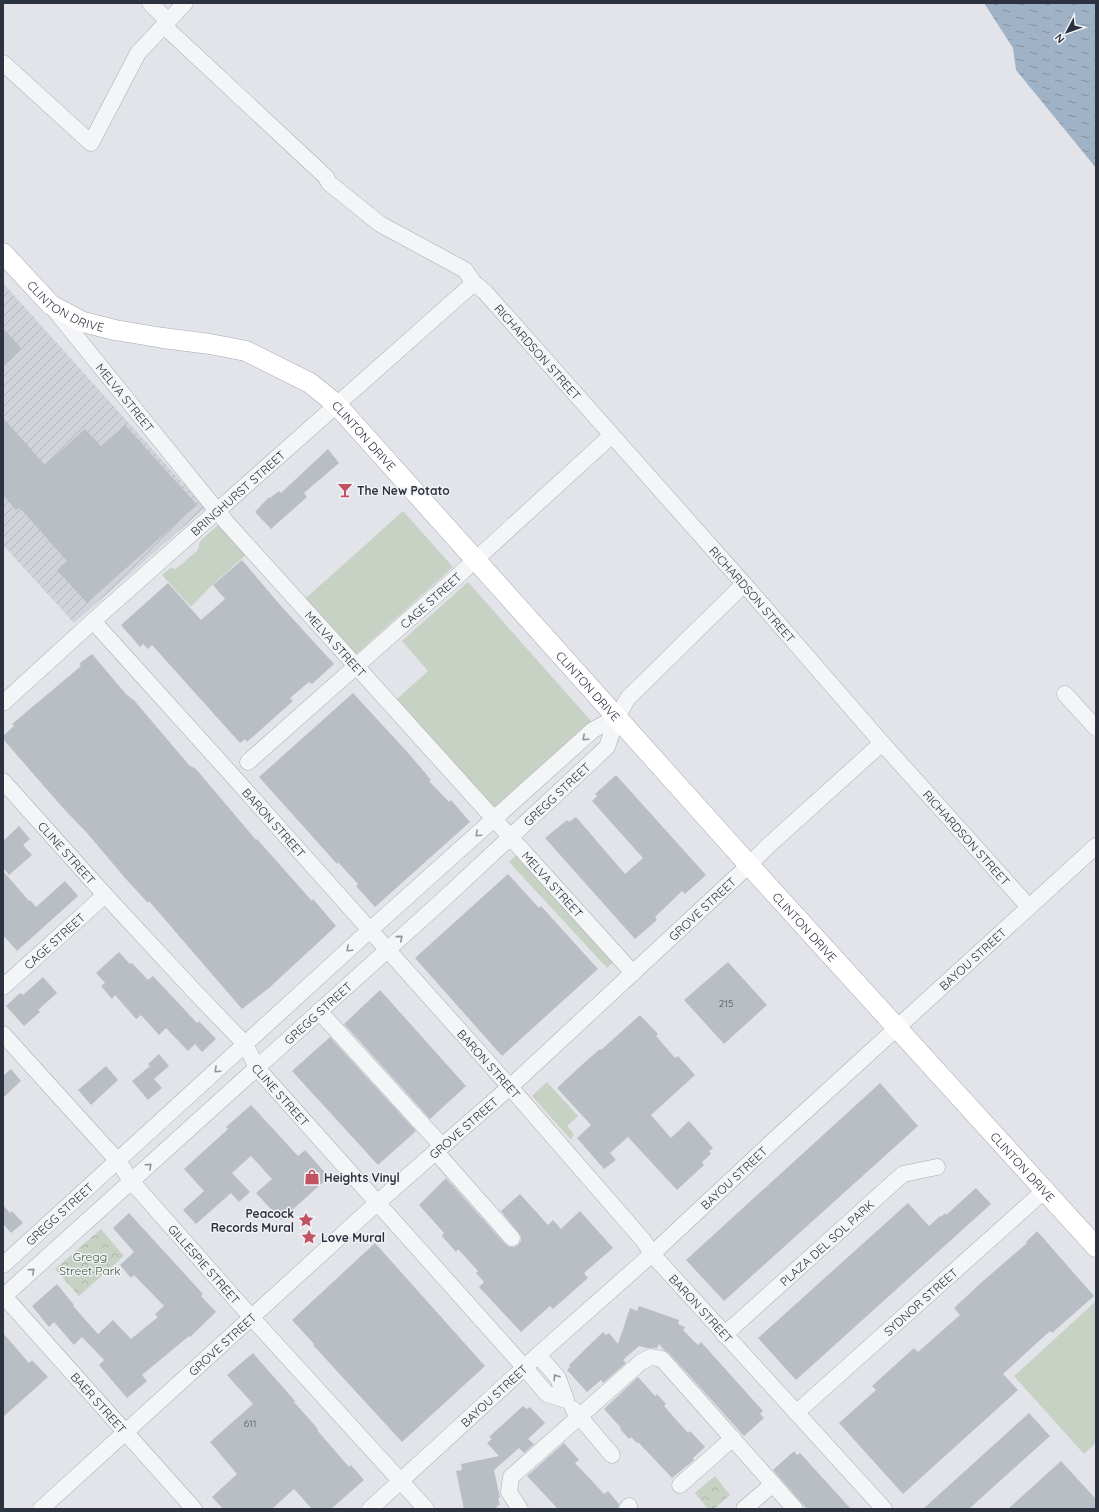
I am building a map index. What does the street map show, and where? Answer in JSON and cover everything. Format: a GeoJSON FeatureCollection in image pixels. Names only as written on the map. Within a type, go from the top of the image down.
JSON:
{"type":"FeatureCollection","features":[{"type":"Feature","properties":{"kind":"main road","name":"CLINTON DRIVE"},"geometry":{"type":"LineString","coordinates":[[3,254],[51,305],[83,322],[115,330],[210,344],[246,351],[310,383],[336,404],[749,865],[1096,1247]]}},
{"type":"Feature","properties":{"kind":"street","name":"RICHARDSON STREET"},"geometry":{"type":"LineString","coordinates":[[150,3],[166,23],[326,177],[329,183],[380,224],[465,270],[474,283],[485,292],[611,436],[744,584],[882,743],[1030,907]]}},
{"type":"Feature","properties":{"kind":"street"},"geometry":{"type":"LineString","coordinates":[[3,63],[91,143],[138,52],[185,3]]}},
{"type":"Feature","properties":{"kind":"street","name":"BRINGHURST STREET"},"geometry":{"type":"LineString","coordinates":[[3,703],[336,404],[474,283]]}},
{"type":"Feature","properties":{"kind":"street","name":"MELVA STREET"},"geometry":{"type":"LineString","coordinates":[[51,305],[217,511],[633,973]]}},
{"type":"Feature","properties":{"kind":"street","name":"CAGE STREET"},"geometry":{"type":"LineString","coordinates":[[248,762],[356,667],[611,436]]}},
{"type":"Feature","properties":{"kind":"street","name":"GREGG STREET"},"geometry":{"type":"LineString","coordinates":[[3,1296],[132,1182],[607,747],[617,717],[628,698],[744,584]]}},
{"type":"Feature","properties":{"kind":"street","name":"BARON STREET"},"geometry":{"type":"LineString","coordinates":[[93,621],[235,778],[510,1088],[643,1240],[652,1254],[724,1335],[884,1509]]}},
{"type":"Feature","properties":{"kind":"street"},"geometry":{"type":"LineString","coordinates":[[1065,694],[1096,728]]}},
{"type":"Feature","properties":{"kind":"street","name":"GREGG STREET"},"geometry":{"type":"LineString","coordinates":[[3,1265],[370,930],[593,730],[617,717]]}},
{"type":"Feature","properties":{"kind":"street","name":"GROVE STREET"},"geometry":{"type":"LineString","coordinates":[[41,1509],[377,1203],[510,1088],[769,845],[882,743]]}},
{"type":"Feature","properties":{"kind":"street","name":"CLINE STREET"},"geometry":{"type":"LineString","coordinates":[[3,780],[105,895],[245,1044],[257,1068],[547,1394],[566,1400]]}},
{"type":"Feature","properties":{"kind":"street","name":"BAYOU STREET"},"geometry":{"type":"LineString","coordinates":[[370,1509],[524,1367],[652,1254],[1096,846]]}},
{"type":"Feature","properties":{"kind":"street","name":"CAGE STREET"},"geometry":{"type":"LineString","coordinates":[[3,987],[105,895]]}},
{"type":"Feature","properties":{"kind":"street"},"geometry":{"type":"LineString","coordinates":[[320,1011],[439,1149],[512,1238]]}},
{"type":"Feature","properties":{"kind":"street","name":"GILLESPIE STREET"},"geometry":{"type":"LineString","coordinates":[[3,1034],[118,1161],[132,1182],[252,1318],[426,1509]]}},
{"type":"Feature","properties":{"kind":"street","name":"PLAZA DEL SOL PARK"},"geometry":{"type":"LineString","coordinates":[[724,1335],[903,1174],[937,1167]]}},
{"type":"Feature","properties":{"kind":"street","name":"SYDNOR STREET"},"geometry":{"type":"LineString","coordinates":[[796,1413],[1045,1190]]}},
{"type":"Feature","properties":{"kind":"street","name":"BAER STREET"},"geometry":{"type":"LineString","coordinates":[[3,1296],[194,1509]]}},
{"type":"Feature","properties":{"kind":"street"},"geometry":{"type":"LineString","coordinates":[[538,1355],[558,1378],[566,1400],[612,1455]]}},
{"type":"Feature","properties":{"kind":"street"},"geometry":{"type":"LineString","coordinates":[[520,1509],[509,1492],[511,1478],[641,1362],[651,1357],[662,1359],[795,1509]]}},
{"type":"Feature","properties":{"kind":"street"},"geometry":{"type":"LineString","coordinates":[[680,1485],[733,1438]]}},
{"type":"Feature","properties":{"kind":"street"},"geometry":{"type":"LineString","coordinates":[[744,1509],[773,1484]]}},
{"type":"Feature","properties":{"kind":"shaded area"},"geometry":{"type":"Polygon","coordinates":[[[3,283],[205,508],[74,623],[3,545],[3,283]]]}},
{"type":"Feature","properties":{"kind":"green space"},"geometry":{"type":"Polygon","coordinates":[[[403,511],[453,567],[355,655],[305,599],[403,511]]]}},
{"type":"Feature","properties":{"kind":"green space"},"geometry":{"type":"Polygon","coordinates":[[[217,526],[222,526],[247,554],[211,586],[191,607],[162,575],[170,568],[176,569],[198,550],[200,541],[217,526]]]}},
{"type":"Feature","properties":{"kind":"green space"},"geometry":{"type":"Polygon","coordinates":[[[468,582],[591,721],[493,808],[397,699],[428,671],[402,641],[468,582]]]}},
{"type":"Feature","properties":{"kind":"green space"},"geometry":{"type":"Polygon","coordinates":[[[517,854],[616,959],[607,968],[509,862],[517,854]]]}},
{"type":"Feature","properties":{"kind":"green space"},"geometry":{"type":"Polygon","coordinates":[[[547,1082],[578,1116],[567,1126],[574,1134],[571,1140],[532,1096],[547,1082]]]}},
{"type":"Feature","properties":{"kind":"green space","name":"Gregg Street Park"},"geometry":{"type":"Polygon","coordinates":[[[101,1229],[124,1256],[79,1296],[55,1269],[101,1229]]]}},
{"type":"Feature","properties":{"kind":"green space"},"geometry":{"type":"Polygon","coordinates":[[[1096,1301],[1096,1443],[1084,1454],[1014,1376],[1096,1301]]]}},
{"type":"Feature","properties":{"kind":"green space"},"geometry":{"type":"Polygon","coordinates":[[[715,1476],[730,1495],[714,1509],[708,1509],[695,1493],[715,1476]]]}},
{"type":"Feature","properties":{"kind":"water"},"geometry":{"type":"Polygon","coordinates":[[[984,3],[1096,3],[1096,168],[1016,70],[1013,48],[984,3]]]}},
{"type":"Feature","properties":{"kind":"building"},"geometry":{"type":"Polygon","coordinates":[[[3,328],[22,349],[3,366],[3,328]]]}},
{"type":"Feature","properties":{"kind":"building"},"geometry":{"type":"Polygon","coordinates":[[[3,418],[45,465],[85,429],[101,446],[125,425],[197,505],[87,603],[57,570],[67,561],[20,508],[16,510],[3,495],[3,418]]]}},
{"type":"Feature","properties":{"kind":"building"},"geometry":{"type":"Polygon","coordinates":[[[328,449],[339,463],[304,493],[307,497],[271,529],[255,512],[269,497],[270,498],[279,491],[281,493],[328,449]]]}},
{"type":"Feature","properties":{"kind":"building"},"geometry":{"type":"Polygon","coordinates":[[[242,560],[281,606],[334,664],[312,684],[309,682],[290,698],[293,701],[247,742],[245,739],[240,743],[152,645],[148,649],[143,644],[140,647],[121,625],[168,583],[201,620],[225,599],[213,585],[242,560]]]}},
{"type":"Feature","properties":{"kind":"building"},"geometry":{"type":"Polygon","coordinates":[[[92,654],[126,694],[133,699],[189,765],[196,769],[256,840],[257,839],[312,901],[313,899],[336,926],[269,988],[242,1009],[149,901],[148,903],[125,878],[3,739],[3,736],[14,726],[12,724],[81,666],[79,664],[92,654]]]}},
{"type":"Feature","properties":{"kind":"building"},"geometry":{"type":"Polygon","coordinates":[[[353,693],[410,755],[431,780],[429,781],[449,802],[451,800],[470,822],[375,907],[356,886],[358,884],[338,862],[337,864],[259,777],[353,693]]]}},
{"type":"Feature","properties":{"kind":"building"},"geometry":{"type":"Polygon","coordinates":[[[616,775],[706,875],[685,894],[682,891],[655,917],[657,920],[635,939],[545,838],[567,820],[569,822],[576,817],[625,874],[643,858],[592,801],[597,796],[595,794],[616,775]]]}},
{"type":"Feature","properties":{"kind":"building"},"geometry":{"type":"Polygon","coordinates":[[[19,826],[30,839],[23,845],[32,855],[9,875],[3,868],[3,841],[19,826]]]}},
{"type":"Feature","properties":{"kind":"building"},"geometry":{"type":"Polygon","coordinates":[[[3,871],[36,907],[65,881],[78,896],[17,951],[3,935],[3,871]]]}},
{"type":"Feature","properties":{"kind":"building"},"geometry":{"type":"Polygon","coordinates":[[[508,874],[539,908],[541,906],[598,969],[502,1056],[415,958],[508,874]]]}},
{"type":"Feature","properties":{"kind":"building"},"geometry":{"type":"Polygon","coordinates":[[[119,952],[148,980],[153,976],[197,1023],[199,1021],[216,1039],[202,1052],[195,1044],[188,1051],[166,1028],[159,1035],[141,1015],[136,1019],[115,995],[112,999],[101,986],[105,983],[96,973],[119,952]]]}},
{"type":"Feature","properties":{"kind":"building"},"geometry":{"type":"Polygon","coordinates":[[[728,962],[767,1005],[724,1044],[684,1000],[728,962]]]}},
{"type":"Feature","properties":{"kind":"building"},"geometry":{"type":"Polygon","coordinates":[[[43,977],[57,993],[38,1010],[40,1012],[24,1026],[6,1006],[20,993],[23,995],[43,977]]]}},
{"type":"Feature","properties":{"kind":"building"},"geometry":{"type":"Polygon","coordinates":[[[380,990],[466,1086],[430,1119],[344,1024],[380,990]]]}},
{"type":"Feature","properties":{"kind":"building"},"geometry":{"type":"Polygon","coordinates":[[[640,1015],[658,1034],[656,1036],[675,1058],[678,1056],[695,1075],[651,1115],[671,1138],[689,1121],[713,1148],[709,1151],[711,1154],[702,1162],[704,1165],[677,1190],[628,1137],[610,1153],[616,1160],[604,1169],[577,1138],[591,1125],[557,1088],[640,1015]]]}},
{"type":"Feature","properties":{"kind":"building"},"geometry":{"type":"Polygon","coordinates":[[[330,1037],[416,1131],[378,1165],[292,1071],[330,1037]]]}},
{"type":"Feature","properties":{"kind":"building"},"geometry":{"type":"Polygon","coordinates":[[[159,1054],[169,1066],[154,1079],[162,1088],[148,1100],[132,1081],[150,1066],[148,1064],[159,1054]]]}},
{"type":"Feature","properties":{"kind":"building"},"geometry":{"type":"Polygon","coordinates":[[[106,1066],[118,1080],[91,1105],[78,1090],[106,1066]]]}},
{"type":"Feature","properties":{"kind":"building"},"geometry":{"type":"Polygon","coordinates":[[[11,1069],[21,1081],[3,1098],[3,1076],[11,1069]]]}},
{"type":"Feature","properties":{"kind":"building"},"geometry":{"type":"Polygon","coordinates":[[[880,1083],[918,1126],[724,1301],[686,1260],[880,1083]]]}},
{"type":"Feature","properties":{"kind":"building"},"geometry":{"type":"Polygon","coordinates":[[[251,1105],[298,1156],[305,1150],[329,1177],[281,1220],[256,1193],[272,1179],[251,1156],[232,1173],[250,1192],[239,1202],[231,1193],[196,1224],[183,1210],[204,1191],[184,1169],[228,1129],[226,1127],[251,1105]]]}},
{"type":"Feature","properties":{"kind":"building"},"geometry":{"type":"Polygon","coordinates":[[[446,1178],[509,1247],[518,1245],[521,1241],[521,1236],[501,1211],[520,1194],[548,1225],[553,1220],[561,1229],[580,1211],[613,1248],[584,1273],[588,1278],[553,1309],[550,1306],[521,1332],[479,1287],[484,1282],[476,1273],[478,1271],[458,1249],[456,1252],[442,1236],[444,1233],[419,1205],[446,1178]]]}},
{"type":"Feature","properties":{"kind":"building"},"geometry":{"type":"Polygon","coordinates":[[[976,1188],[991,1204],[796,1380],[758,1338],[908,1203],[929,1226],[940,1216],[941,1217],[945,1213],[946,1215],[976,1188]]]}},
{"type":"Feature","properties":{"kind":"building"},"geometry":{"type":"Polygon","coordinates":[[[3,1205],[10,1213],[12,1211],[23,1223],[11,1233],[3,1224],[3,1205]]]}},
{"type":"Feature","properties":{"kind":"building"},"geometry":{"type":"Polygon","coordinates":[[[129,1213],[203,1294],[201,1296],[216,1312],[190,1337],[189,1336],[142,1375],[147,1381],[127,1398],[99,1365],[104,1360],[82,1337],[74,1345],[54,1322],[49,1327],[32,1306],[57,1284],[74,1305],[73,1306],[98,1334],[113,1320],[131,1339],[158,1317],[155,1314],[164,1306],[134,1275],[131,1278],[120,1265],[134,1252],[113,1228],[129,1213]]]}},
{"type":"Feature","properties":{"kind":"building"},"geometry":{"type":"Polygon","coordinates":[[[1037,1231],[1094,1296],[1052,1333],[1050,1331],[1003,1374],[1018,1390],[903,1494],[839,1423],[876,1390],[872,1386],[914,1348],[918,1352],[960,1315],[954,1308],[1027,1243],[1026,1242],[1037,1231]]]}},
{"type":"Feature","properties":{"kind":"building"},"geometry":{"type":"Polygon","coordinates":[[[375,1243],[485,1366],[402,1442],[292,1320],[375,1243]]]}},
{"type":"Feature","properties":{"kind":"building"},"geometry":{"type":"Polygon","coordinates":[[[639,1306],[679,1320],[678,1324],[685,1327],[683,1330],[698,1345],[701,1342],[763,1411],[760,1414],[764,1418],[744,1436],[669,1353],[659,1344],[657,1348],[639,1346],[623,1360],[626,1363],[603,1383],[601,1380],[587,1392],[567,1370],[570,1367],[569,1365],[603,1332],[606,1335],[609,1333],[618,1344],[630,1308],[637,1311],[639,1306]]]}},
{"type":"Feature","properties":{"kind":"building"},"geometry":{"type":"Polygon","coordinates":[[[3,1333],[29,1363],[32,1360],[48,1377],[3,1417],[3,1333]]]}},
{"type":"Feature","properties":{"kind":"building"},"geometry":{"type":"Polygon","coordinates":[[[253,1353],[295,1401],[294,1402],[349,1467],[351,1465],[364,1480],[331,1509],[312,1509],[294,1489],[272,1509],[223,1509],[212,1497],[237,1474],[210,1442],[253,1404],[227,1375],[253,1353]]]}},
{"type":"Feature","properties":{"kind":"building"},"geometry":{"type":"Polygon","coordinates":[[[638,1377],[655,1396],[657,1394],[666,1404],[664,1406],[688,1433],[690,1431],[705,1447],[693,1458],[694,1460],[672,1478],[638,1442],[637,1443],[631,1437],[629,1439],[604,1409],[638,1377]]]}},
{"type":"Feature","properties":{"kind":"building"},"geometry":{"type":"Polygon","coordinates":[[[523,1406],[527,1409],[530,1407],[545,1423],[528,1439],[534,1444],[524,1453],[519,1448],[494,1470],[500,1505],[497,1505],[498,1507],[491,1509],[464,1509],[456,1471],[462,1470],[461,1464],[499,1456],[487,1443],[492,1439],[489,1437],[523,1406]]]}},
{"type":"Feature","properties":{"kind":"building"},"geometry":{"type":"Polygon","coordinates":[[[1029,1413],[1050,1436],[969,1509],[923,1509],[1029,1413]]]}},
{"type":"Feature","properties":{"kind":"building"},"geometry":{"type":"Polygon","coordinates":[[[564,1443],[579,1460],[575,1463],[604,1494],[608,1491],[619,1504],[618,1509],[558,1509],[527,1476],[564,1443]]]}},
{"type":"Feature","properties":{"kind":"building"},"geometry":{"type":"Polygon","coordinates":[[[794,1451],[797,1455],[800,1453],[851,1509],[807,1509],[773,1470],[794,1451]]]}},
{"type":"Feature","properties":{"kind":"building"},"geometry":{"type":"Polygon","coordinates":[[[1061,1461],[1096,1499],[1096,1509],[1008,1509],[1061,1461]]]}},
{"type":"Feature","properties":{"kind":"place","name":"The New Potato"},"geometry":{"type":"Point","coordinates":[345,490]}},
{"type":"Feature","properties":{"kind":"place","name":"Heights Vinyl"},"geometry":{"type":"Point","coordinates":[312,1177]}},
{"type":"Feature","properties":{"kind":"place","name":"Peacock Records Mural"},"geometry":{"type":"Point","coordinates":[306,1220]}},
{"type":"Feature","properties":{"kind":"place","name":"Love Mural"},"geometry":{"type":"Point","coordinates":[309,1237]}}]}
